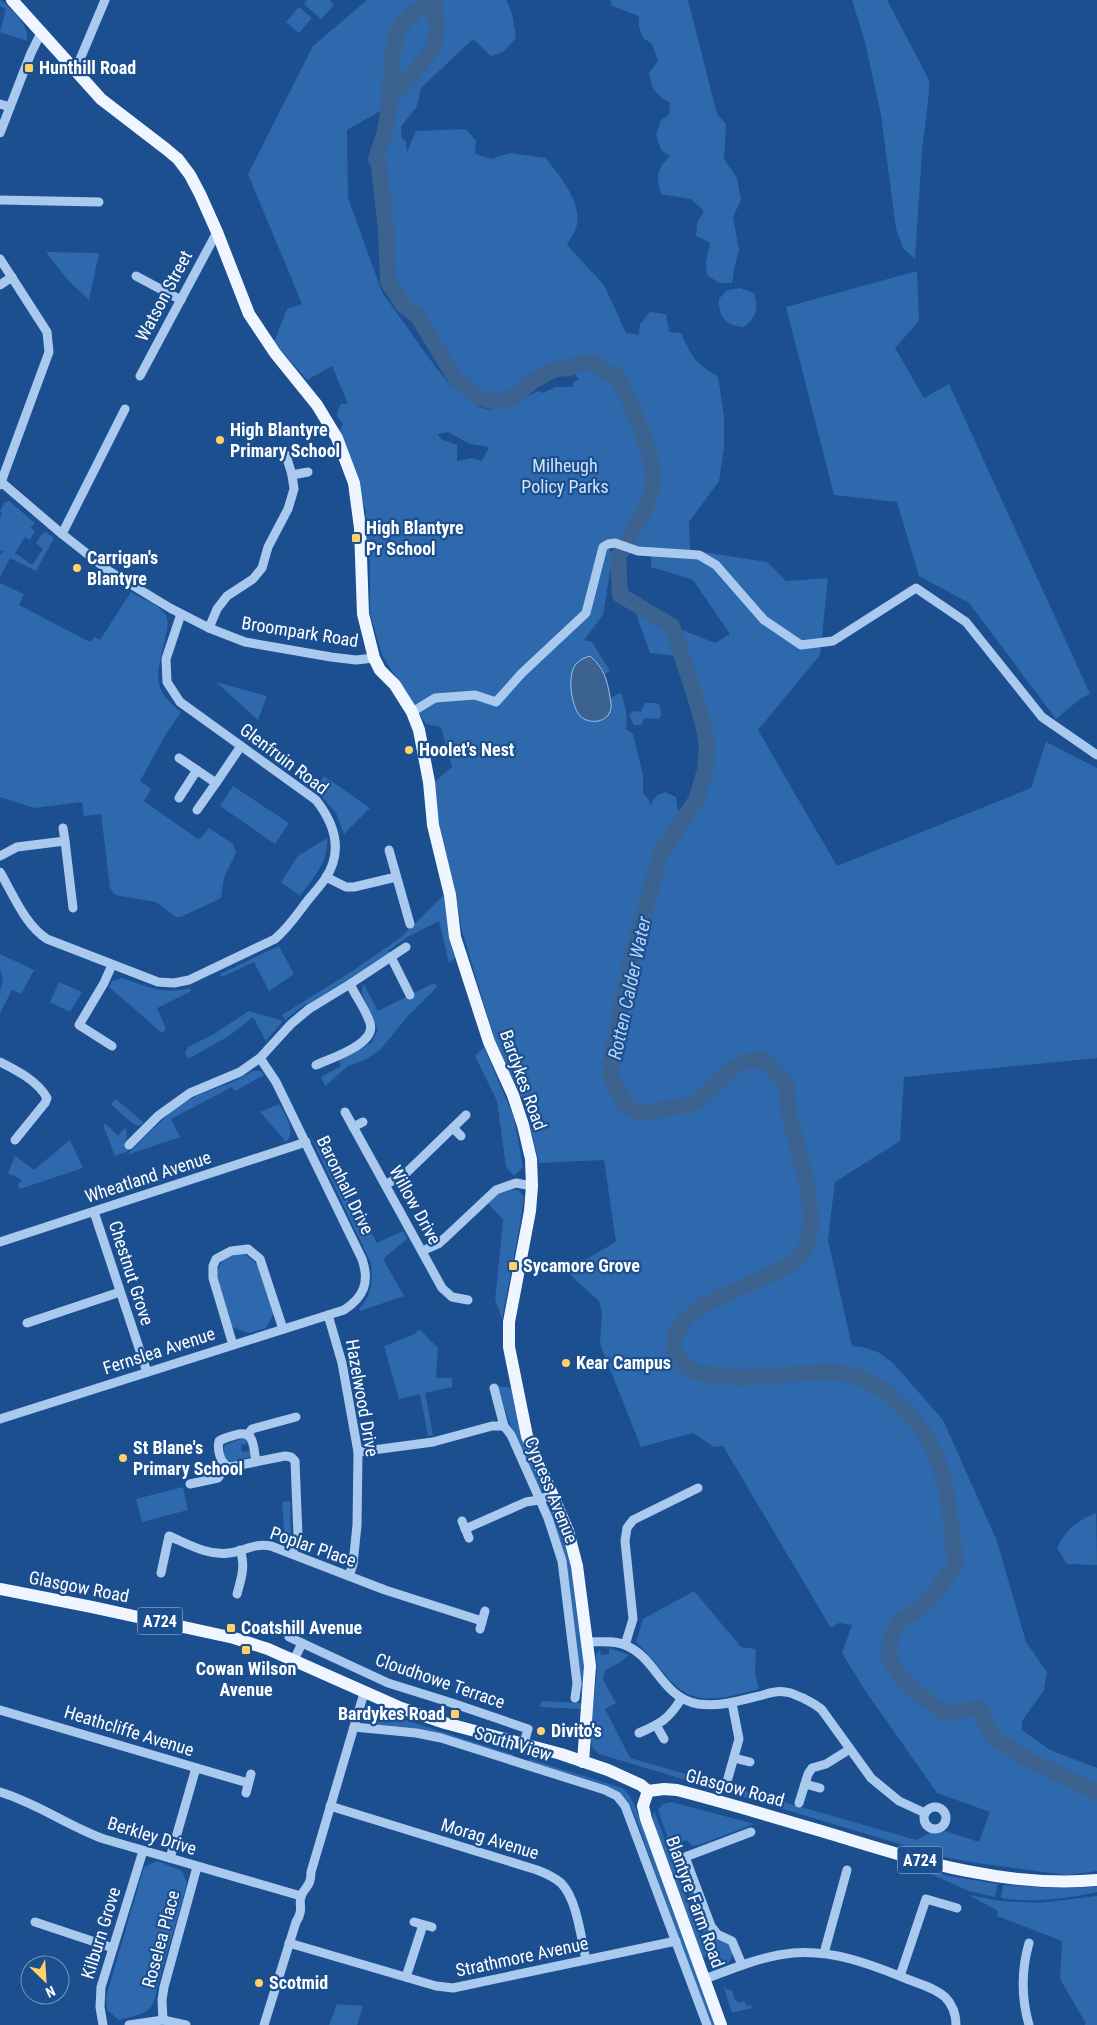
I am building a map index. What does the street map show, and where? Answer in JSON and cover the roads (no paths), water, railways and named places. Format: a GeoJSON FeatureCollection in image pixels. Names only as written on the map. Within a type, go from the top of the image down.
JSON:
{"type":"FeatureCollection","features":[{"type":"Feature","properties":{"kind":"main road"},"geometry":{"type":"LineString","coordinates":[[16,1],[41,33],[100,99],[178,159],[200,194],[249,314],[275,353],[317,405],[337,438],[354,483],[360,528],[363,614],[374,658]]}},
{"type":"Feature","properties":{"kind":"main road","name":"Bardykes Road"},"geometry":{"type":"LineString","coordinates":[[374,658],[380,670],[394,685],[412,712],[423,748],[431,812],[450,895],[455,938],[489,1042],[513,1095],[523,1125],[531,1159],[532,1186],[530,1212],[509,1322],[509,1347],[526,1436],[552,1494],[574,1551],[590,1666],[583,1762]]}},
{"type":"Feature","properties":{"kind":"main road","name":"Glasgow Road"},"geometry":{"type":"LineString","coordinates":[[0,1589],[165,1622],[234,1638],[294,1660],[364,1693],[402,1708],[445,1723],[524,1743],[583,1762],[625,1778],[648,1791],[677,1790],[972,1873],[1031,1881],[1097,1880]]}},
{"type":"Feature","properties":{"kind":"main road","name":"Blantyre Farm Road"},"geometry":{"type":"LineString","coordinates":[[648,1791],[644,1806],[646,1819],[721,2025]]}},
{"type":"Feature","properties":{"kind":"street"},"geometry":{"type":"LineString","coordinates":[[75,71],[105,0]]}},
{"type":"Feature","properties":{"kind":"street"},"geometry":{"type":"LineString","coordinates":[[0,134],[31,53],[41,33]]}},
{"type":"Feature","properties":{"kind":"street"},"geometry":{"type":"LineString","coordinates":[[0,104],[10,107]]}},
{"type":"Feature","properties":{"kind":"street"},"geometry":{"type":"LineString","coordinates":[[0,200],[99,202]]}},
{"type":"Feature","properties":{"kind":"street","name":"Watson Street"},"geometry":{"type":"LineString","coordinates":[[140,376],[217,232]]}},
{"type":"Feature","properties":{"kind":"street"},"geometry":{"type":"LineString","coordinates":[[0,259],[47,332],[49,352],[0,483]]}},
{"type":"Feature","properties":{"kind":"street"},"geometry":{"type":"LineString","coordinates":[[136,276],[181,300]]}},
{"type":"Feature","properties":{"kind":"street"},"geometry":{"type":"LineString","coordinates":[[0,285],[12,277]]}},
{"type":"Feature","properties":{"kind":"street"},"geometry":{"type":"LineString","coordinates":[[62,534],[126,409]]}},
{"type":"Feature","properties":{"kind":"street"},"geometry":{"type":"LineString","coordinates":[[209,628],[217,609],[227,596],[253,579],[262,568],[268,546],[288,509],[294,490],[286,455]]}},
{"type":"Feature","properties":{"kind":"street"},"geometry":{"type":"LineString","coordinates":[[292,475],[308,472]]}},
{"type":"Feature","properties":{"kind":"street","name":"Broompark Road"},"geometry":{"type":"LineString","coordinates":[[0,483],[109,571],[181,614],[209,628],[245,642],[331,657],[356,660],[374,658]]}},
{"type":"Feature","properties":{"kind":"street"},"geometry":{"type":"LineString","coordinates":[[412,712],[435,698],[475,695],[496,702],[522,673],[586,613],[603,547],[616,543],[638,552],[699,555],[716,565],[764,620],[801,645],[833,641],[916,588],[966,622],[1042,717],[1097,755]]}},
{"type":"Feature","properties":{"kind":"street","name":"Glenfruin Road"},"geometry":{"type":"LineString","coordinates":[[0,872],[25,914],[44,937],[53,943],[158,982],[174,983],[189,980],[276,938],[286,930],[326,877],[333,859],[335,845],[332,826],[327,814],[316,800],[180,702],[167,682],[166,660],[181,614]]}},
{"type":"Feature","properties":{"kind":"street"},"geometry":{"type":"LineString","coordinates":[[197,810],[241,746]]}},
{"type":"Feature","properties":{"kind":"street"},"geometry":{"type":"LineString","coordinates":[[179,758],[216,783]]}},
{"type":"Feature","properties":{"kind":"street"},"geometry":{"type":"LineString","coordinates":[[179,798],[197,770]]}},
{"type":"Feature","properties":{"kind":"street"},"geometry":{"type":"LineString","coordinates":[[64,828],[73,908]]}},
{"type":"Feature","properties":{"kind":"street"},"geometry":{"type":"LineString","coordinates":[[0,856],[16,847],[65,841]]}},
{"type":"Feature","properties":{"kind":"street"},"geometry":{"type":"LineString","coordinates":[[389,850],[410,924]]}},
{"type":"Feature","properties":{"kind":"street"},"geometry":{"type":"LineString","coordinates":[[326,877],[346,887],[354,887],[396,877]]}},
{"type":"Feature","properties":{"kind":"street"},"geometry":{"type":"LineString","coordinates":[[129,1145],[158,1116],[190,1093],[240,1072],[260,1058],[300,1016],[406,946]]}},
{"type":"Feature","properties":{"kind":"street"},"geometry":{"type":"LineString","coordinates":[[392,957],[410,995]]}},
{"type":"Feature","properties":{"kind":"street"},"geometry":{"type":"LineString","coordinates":[[112,965],[104,983],[79,1025],[112,1046]]}},
{"type":"Feature","properties":{"kind":"street"},"geometry":{"type":"LineString","coordinates":[[316,1065],[363,1042],[370,1034],[370,1024],[350,984]]}},
{"type":"Feature","properties":{"kind":"street","name":"Baronhall Drive"},"geometry":{"type":"LineString","coordinates":[[260,1058],[276,1082],[366,1268],[367,1280],[365,1290],[360,1297],[344,1310],[328,1315]]}},
{"type":"Feature","properties":{"kind":"street"},"geometry":{"type":"LineString","coordinates":[[0,1062],[17,1070],[44,1092],[47,1098],[15,1140]]}},
{"type":"Feature","properties":{"kind":"street","name":"Willow Drive"},"geometry":{"type":"LineString","coordinates":[[345,1112],[449,1301],[468,1300]]}},
{"type":"Feature","properties":{"kind":"street"},"geometry":{"type":"LineString","coordinates":[[386,1184],[403,1176],[466,1116]]}},
{"type":"Feature","properties":{"kind":"street"},"geometry":{"type":"LineString","coordinates":[[353,1127],[363,1122]]}},
{"type":"Feature","properties":{"kind":"street"},"geometry":{"type":"LineString","coordinates":[[453,1128],[461,1136]]}},
{"type":"Feature","properties":{"kind":"street","name":"Wheatland Avenue"},"geometry":{"type":"LineString","coordinates":[[0,1242],[306,1142]]}},
{"type":"Feature","properties":{"kind":"street"},"geometry":{"type":"LineString","coordinates":[[422,1251],[438,1244],[496,1190],[516,1183],[532,1186]]}},
{"type":"Feature","properties":{"kind":"street","name":"Chestnut Grove"},"geometry":{"type":"LineString","coordinates":[[94,1212],[147,1372]]}},
{"type":"Feature","properties":{"kind":"street"},"geometry":{"type":"LineString","coordinates":[[233,1345],[212,1272],[216,1259],[231,1251],[248,1249],[260,1259],[283,1329]]}},
{"type":"Feature","properties":{"kind":"street"},"geometry":{"type":"LineString","coordinates":[[27,1323],[120,1292]]}},
{"type":"Feature","properties":{"kind":"street","name":"Fernslea Avenue"},"geometry":{"type":"LineString","coordinates":[[0,1419],[328,1315]]}},
{"type":"Feature","properties":{"kind":"street","name":"Hazelwood Drive"},"geometry":{"type":"LineString","coordinates":[[328,1315],[342,1363],[358,1452],[358,1525],[354,1564],[349,1576]]}},
{"type":"Feature","properties":{"kind":"street","name":"Cypress Avenue"},"geometry":{"type":"LineString","coordinates":[[494,1388],[504,1426],[511,1435],[554,1536],[566,1582],[577,1683],[575,1698]]}},
{"type":"Feature","properties":{"kind":"street"},"geometry":{"type":"LineString","coordinates":[[248,1434],[252,1429],[296,1417]]}},
{"type":"Feature","properties":{"kind":"street"},"geometry":{"type":"LineString","coordinates":[[358,1452],[425,1443],[492,1426],[504,1426]]}},
{"type":"Feature","properties":{"kind":"street"},"geometry":{"type":"LineString","coordinates":[[226,1466],[218,1447],[219,1441],[244,1432],[251,1439],[256,1462]]}},
{"type":"Feature","properties":{"kind":"street"},"geometry":{"type":"LineString","coordinates":[[226,1466],[230,1467],[285,1456],[291,1457],[295,1461],[298,1536],[292,1554]]}},
{"type":"Feature","properties":{"kind":"street"},"geometry":{"type":"LineString","coordinates":[[190,1484],[218,1478],[226,1466]]}},
{"type":"Feature","properties":{"kind":"street"},"geometry":{"type":"LineString","coordinates":[[625,1645],[633,1619],[625,1541],[627,1528],[633,1520],[698,1488]]}},
{"type":"Feature","properties":{"kind":"street"},"geometry":{"type":"LineString","coordinates":[[465,1529],[526,1502],[539,1500],[552,1494]]}},
{"type":"Feature","properties":{"kind":"street","name":"Poplar Place"},"geometry":{"type":"LineString","coordinates":[[161,1573],[169,1536],[214,1553],[230,1553],[260,1544],[271,1546],[385,1590],[482,1620]]}},
{"type":"Feature","properties":{"kind":"street"},"geometry":{"type":"LineString","coordinates":[[237,1594],[243,1573],[243,1559],[240,1550]]}},
{"type":"Feature","properties":{"kind":"street","name":"Cloudhowe Terrace"},"geometry":{"type":"LineString","coordinates":[[289,1637],[388,1683],[528,1729],[524,1743]]}},
{"type":"Feature","properties":{"kind":"street"},"geometry":{"type":"LineString","coordinates":[[587,1642],[612,1642],[625,1645],[640,1655],[670,1690],[681,1699],[698,1704],[732,1703],[784,1691],[818,1706],[871,1778],[899,1801],[925,1813]]}},
{"type":"Feature","properties":{"kind":"street"},"geometry":{"type":"LineString","coordinates":[[294,1660],[302,1643]]}},
{"type":"Feature","properties":{"kind":"street"},"geometry":{"type":"LineString","coordinates":[[264,2025],[289,1943],[301,1911],[301,1896],[310,1883],[311,1872],[364,1693]]}},
{"type":"Feature","properties":{"kind":"street"},"geometry":{"type":"LineString","coordinates":[[639,1733],[665,1721],[681,1699]]}},
{"type":"Feature","properties":{"kind":"street"},"geometry":{"type":"LineString","coordinates":[[728,1778],[739,1739],[732,1703]]}},
{"type":"Feature","properties":{"kind":"street","name":"Heathcliffe Avenue"},"geometry":{"type":"LineString","coordinates":[[0,1710],[196,1768],[249,1779],[246,1793]]}},
{"type":"Feature","properties":{"kind":"street"},"geometry":{"type":"LineString","coordinates":[[656,1725],[664,1739]]}},
{"type":"Feature","properties":{"kind":"street","name":"South View"},"geometry":{"type":"LineString","coordinates":[[354,1727],[416,1732],[441,1738],[605,1790],[620,1798],[625,1806],[676,1941]]}},
{"type":"Feature","properties":{"kind":"street"},"geometry":{"type":"LineString","coordinates":[[799,1804],[812,1768],[826,1764],[850,1750]]}},
{"type":"Feature","properties":{"kind":"street"},"geometry":{"type":"LineString","coordinates":[[734,1758],[750,1762]]}},
{"type":"Feature","properties":{"kind":"street"},"geometry":{"type":"LineString","coordinates":[[170,1858],[196,1768]]}},
{"type":"Feature","properties":{"kind":"street"},"geometry":{"type":"LineString","coordinates":[[805,1784],[820,1788]]}},
{"type":"Feature","properties":{"kind":"street","name":"Berkley Drive"},"geometry":{"type":"LineString","coordinates":[[0,1792],[33,1804],[90,1834],[301,1896]]}},
{"type":"Feature","properties":{"kind":"street","name":"Morag Avenue"},"geometry":{"type":"LineString","coordinates":[[330,1806],[551,1876],[561,1883],[574,1907],[586,1960]]}},
{"type":"Feature","properties":{"kind":"street"},"geometry":{"type":"LineString","coordinates":[[742,1965],[732,1941],[717,1934],[711,1926],[685,1857],[751,1832]]}},
{"type":"Feature","properties":{"kind":"street","name":"Kilburn Grove"},"geometry":{"type":"LineString","coordinates":[[103,2025],[100,1997],[143,1851]]}},
{"type":"Feature","properties":{"kind":"street","name":"Roselea Place"},"geometry":{"type":"LineString","coordinates":[[163,2020],[162,2000],[164,1987],[198,1867]]}},
{"type":"Feature","properties":{"kind":"street"},"geometry":{"type":"LineString","coordinates":[[824,1953],[847,1870]]}},
{"type":"Feature","properties":{"kind":"street"},"geometry":{"type":"LineString","coordinates":[[900,1976],[926,1899],[957,1908]]}},
{"type":"Feature","properties":{"kind":"street"},"geometry":{"type":"LineString","coordinates":[[35,1922],[113,1948]]}},
{"type":"Feature","properties":{"kind":"street"},"geometry":{"type":"LineString","coordinates":[[406,1977],[423,1925]]}},
{"type":"Feature","properties":{"kind":"street"},"geometry":{"type":"LineString","coordinates":[[676,1941],[707,2025]]}},
{"type":"Feature","properties":{"kind":"street","name":"Strathmore Avenue"},"geometry":{"type":"LineString","coordinates":[[289,1943],[436,1986],[460,1988],[676,1941]]}},
{"type":"Feature","properties":{"kind":"street"},"geometry":{"type":"LineString","coordinates":[[1029,1943],[1022,1981],[1024,2006],[1029,2025]]}},
{"type":"Feature","properties":{"kind":"street"},"geometry":{"type":"LineString","coordinates":[[705,1979],[742,1965],[782,1954],[824,1953],[860,1961],[942,1995],[953,2009],[956,2025]]}},
{"type":"Feature","properties":{"kind":"street"},"geometry":{"type":"LineString","coordinates":[[129,2025],[163,2020],[186,2025]]}},
{"type":"Feature","properties":{"kind":"waterway","name":"Rotten Calder Water"},"geometry":{"type":"LineString","coordinates":[[389,101],[393,54],[398,31],[408,18],[429,0]]}},
{"type":"Feature","properties":{"kind":"waterway","name":"Rotten Calder Water"},"geometry":{"type":"LineString","coordinates":[[433,0],[437,30],[434,47],[416,70],[391,96],[385,131],[376,159],[379,165],[386,231],[388,282],[404,306],[418,317],[455,378],[473,395],[490,401],[504,401],[519,393],[533,381],[555,369],[569,368],[581,363],[595,362],[607,374],[616,375],[630,402],[642,432],[650,457],[654,482],[645,510],[618,557],[620,595],[672,626],[703,721],[707,747],[705,770],[696,800],[661,853],[631,960],[611,1055],[610,1075],[626,1106],[640,1113],[693,1104],[731,1070],[745,1061],[763,1060],[787,1085],[788,1109],[807,1183],[811,1220],[807,1246],[795,1263],[701,1306],[686,1319],[675,1334],[674,1350],[683,1364],[698,1373],[742,1378],[833,1371],[860,1378],[881,1388],[903,1409],[922,1429],[941,1469],[947,1495],[956,1565],[930,1598],[897,1625],[890,1641],[889,1659],[907,1685],[946,1714],[979,1708],[992,1736],[1031,1761],[1097,1792]]}},
{"type":"Feature","properties":{"kind":"place","name":"Hunthill Road"},"geometry":{"type":"Point","coordinates":[29,68]}},
{"type":"Feature","properties":{"kind":"place","name":"High Blantyre Primary School"},"geometry":{"type":"Point","coordinates":[220,440]}},
{"type":"Feature","properties":{"kind":"place","name":"High Blantyre Pr School"},"geometry":{"type":"Point","coordinates":[356,538]}},
{"type":"Feature","properties":{"kind":"place","name":"Carrigan's Blantyre"},"geometry":{"type":"Point","coordinates":[77,568]}},
{"type":"Feature","properties":{"kind":"place","name":"Hoolet's Nest"},"geometry":{"type":"Point","coordinates":[409,750]}},
{"type":"Feature","properties":{"kind":"place","name":"Sycamore Grove"},"geometry":{"type":"Point","coordinates":[513,1266]}},
{"type":"Feature","properties":{"kind":"place","name":"Kear Campus"},"geometry":{"type":"Point","coordinates":[566,1363]}},
{"type":"Feature","properties":{"kind":"place","name":"St Blane's Primary School"},"geometry":{"type":"Point","coordinates":[123,1458]}},
{"type":"Feature","properties":{"kind":"place","name":"Coatshill Avenue"},"geometry":{"type":"Point","coordinates":[231,1628]}},
{"type":"Feature","properties":{"kind":"place","name":"Cowan Wilson Avenue"},"geometry":{"type":"Point","coordinates":[246,1650]}},
{"type":"Feature","properties":{"kind":"place","name":"Bardykes Road"},"geometry":{"type":"Point","coordinates":[455,1714]}},
{"type":"Feature","properties":{"kind":"place","name":"Divito's"},"geometry":{"type":"Point","coordinates":[541,1731]}},
{"type":"Feature","properties":{"kind":"place","name":"Scotmid"},"geometry":{"type":"Point","coordinates":[259,1983]}},
{"type":"Feature","properties":{"kind":"park label","name":"Milheugh Policy Parks"},"geometry":{"type":"Point","coordinates":[565,476]}}]}
